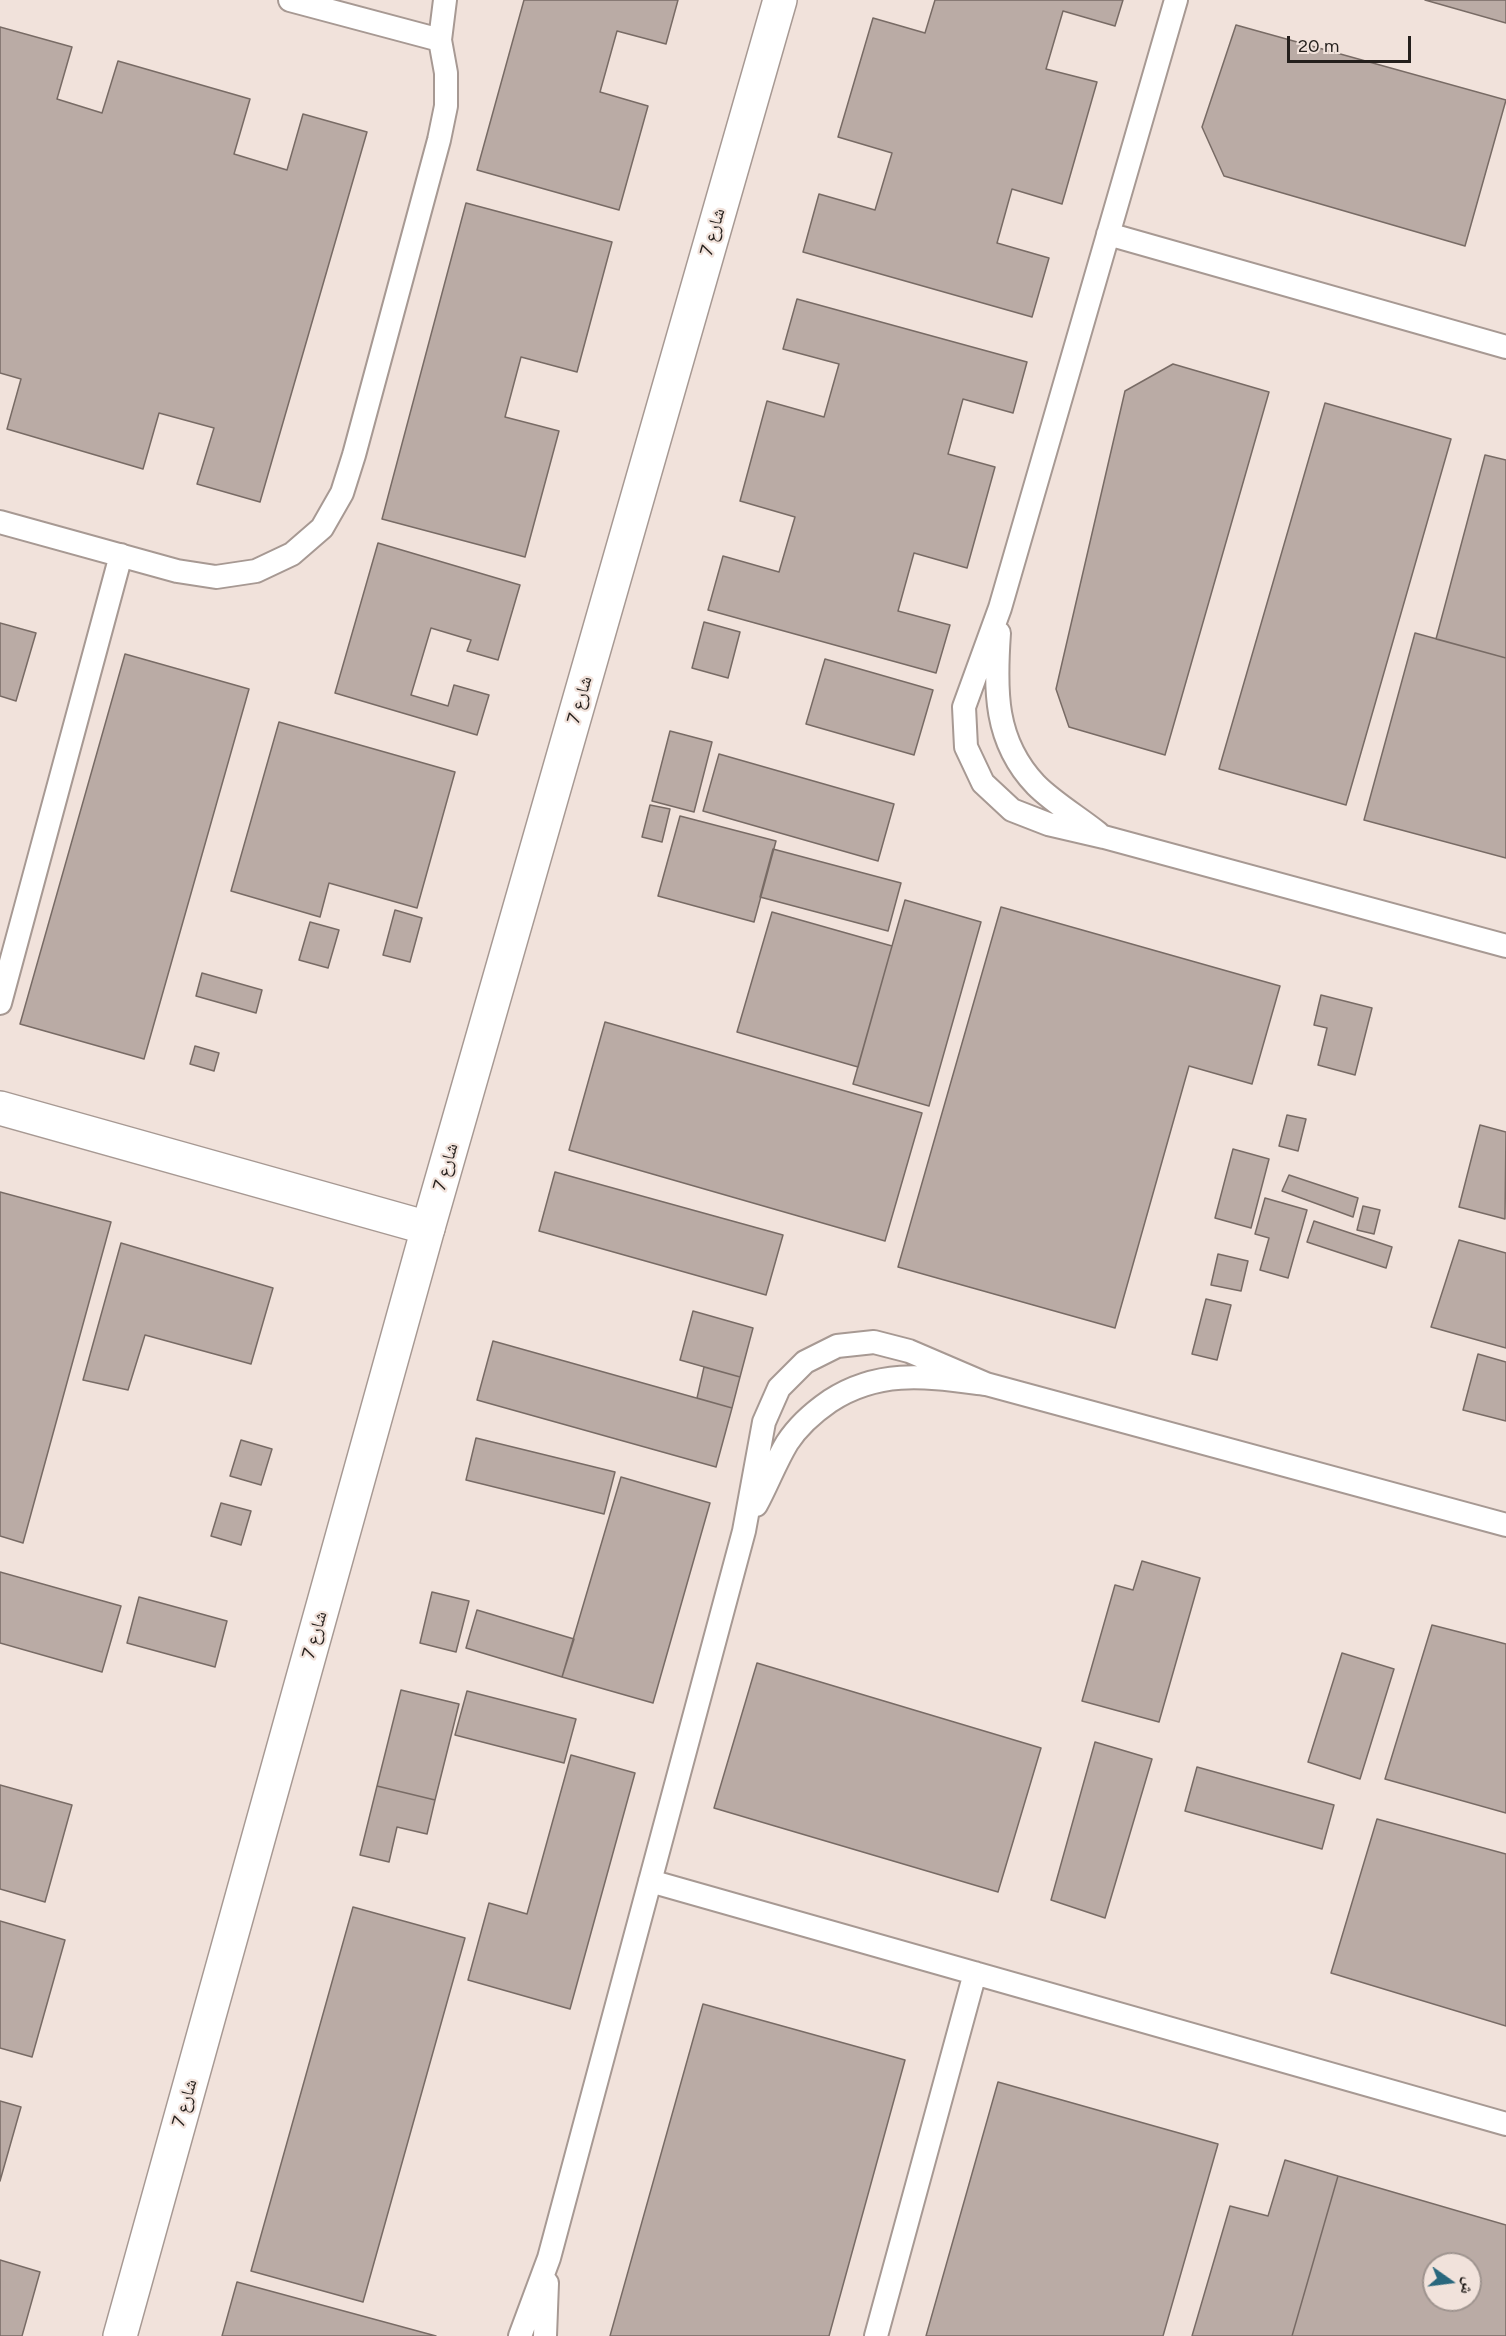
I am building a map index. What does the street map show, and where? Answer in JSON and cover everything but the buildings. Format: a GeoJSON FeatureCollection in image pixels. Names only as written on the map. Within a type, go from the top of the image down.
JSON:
{"type":"FeatureCollection","features":[{"type":"Feature","properties":{"kind":"street","name":"شارع 7"},"geometry":{"type":"LineString","coordinates":[[120,2336],[428,1228],[780,0]]}},
{"type":"Feature","properties":{"kind":"street"},"geometry":{"type":"LineString","coordinates":[[0,1108],[428,1228]]}},
{"type":"Feature","properties":{"kind":"lane"},"geometry":{"type":"LineString","coordinates":[[290,0],[440,40]]}},
{"type":"Feature","properties":{"kind":"lane"},"geometry":{"type":"LineString","coordinates":[[0,522],[177,571],[216,577],[256,571],[292,554],[322,528],[342,493],[354,455],[439,140],[446,106],[446,73],[440,40],[445,0]]}},
{"type":"Feature","properties":{"kind":"lane"},"geometry":{"type":"LineString","coordinates":[[1176,0],[1000,608],[964,707],[966,747],[983,783],[1012,810],[1048,824],[1104,837],[1506,946]]}},
{"type":"Feature","properties":{"kind":"lane"},"geometry":{"type":"LineString","coordinates":[[1108,234],[1506,347]]}},
{"type":"Feature","properties":{"kind":"lane"},"geometry":{"type":"LineString","coordinates":[[0,1003],[121,555]]}},
{"type":"Feature","properties":{"kind":"lane"},"geometry":{"type":"LineString","coordinates":[[1000,608],[997,696],[1003,729],[1017,758],[1036,784],[1104,837]]}},
{"type":"Feature","properties":{"kind":"lane"},"geometry":{"type":"LineString","coordinates":[[520,2336],[549,2258],[744,1531],[764,1422],[779,1388],[805,1362],[837,1346],[874,1342],[909,1351],[986,1384],[1506,1525]]}},
{"type":"Feature","properties":{"kind":"lane"},"geometry":{"type":"LineString","coordinates":[[744,1531],[788,1442],[814,1411],[848,1389],[886,1378],[926,1377],[986,1384]]}},
{"type":"Feature","properties":{"kind":"lane"},"geometry":{"type":"LineString","coordinates":[[650,1881],[1506,2124]]}},
{"type":"Feature","properties":{"kind":"lane"},"geometry":{"type":"LineString","coordinates":[[876,2336],[975,1973]]}},
{"type":"Feature","properties":{"kind":"lane"},"geometry":{"type":"LineString","coordinates":[[545,2336],[549,2258]]}}]}
